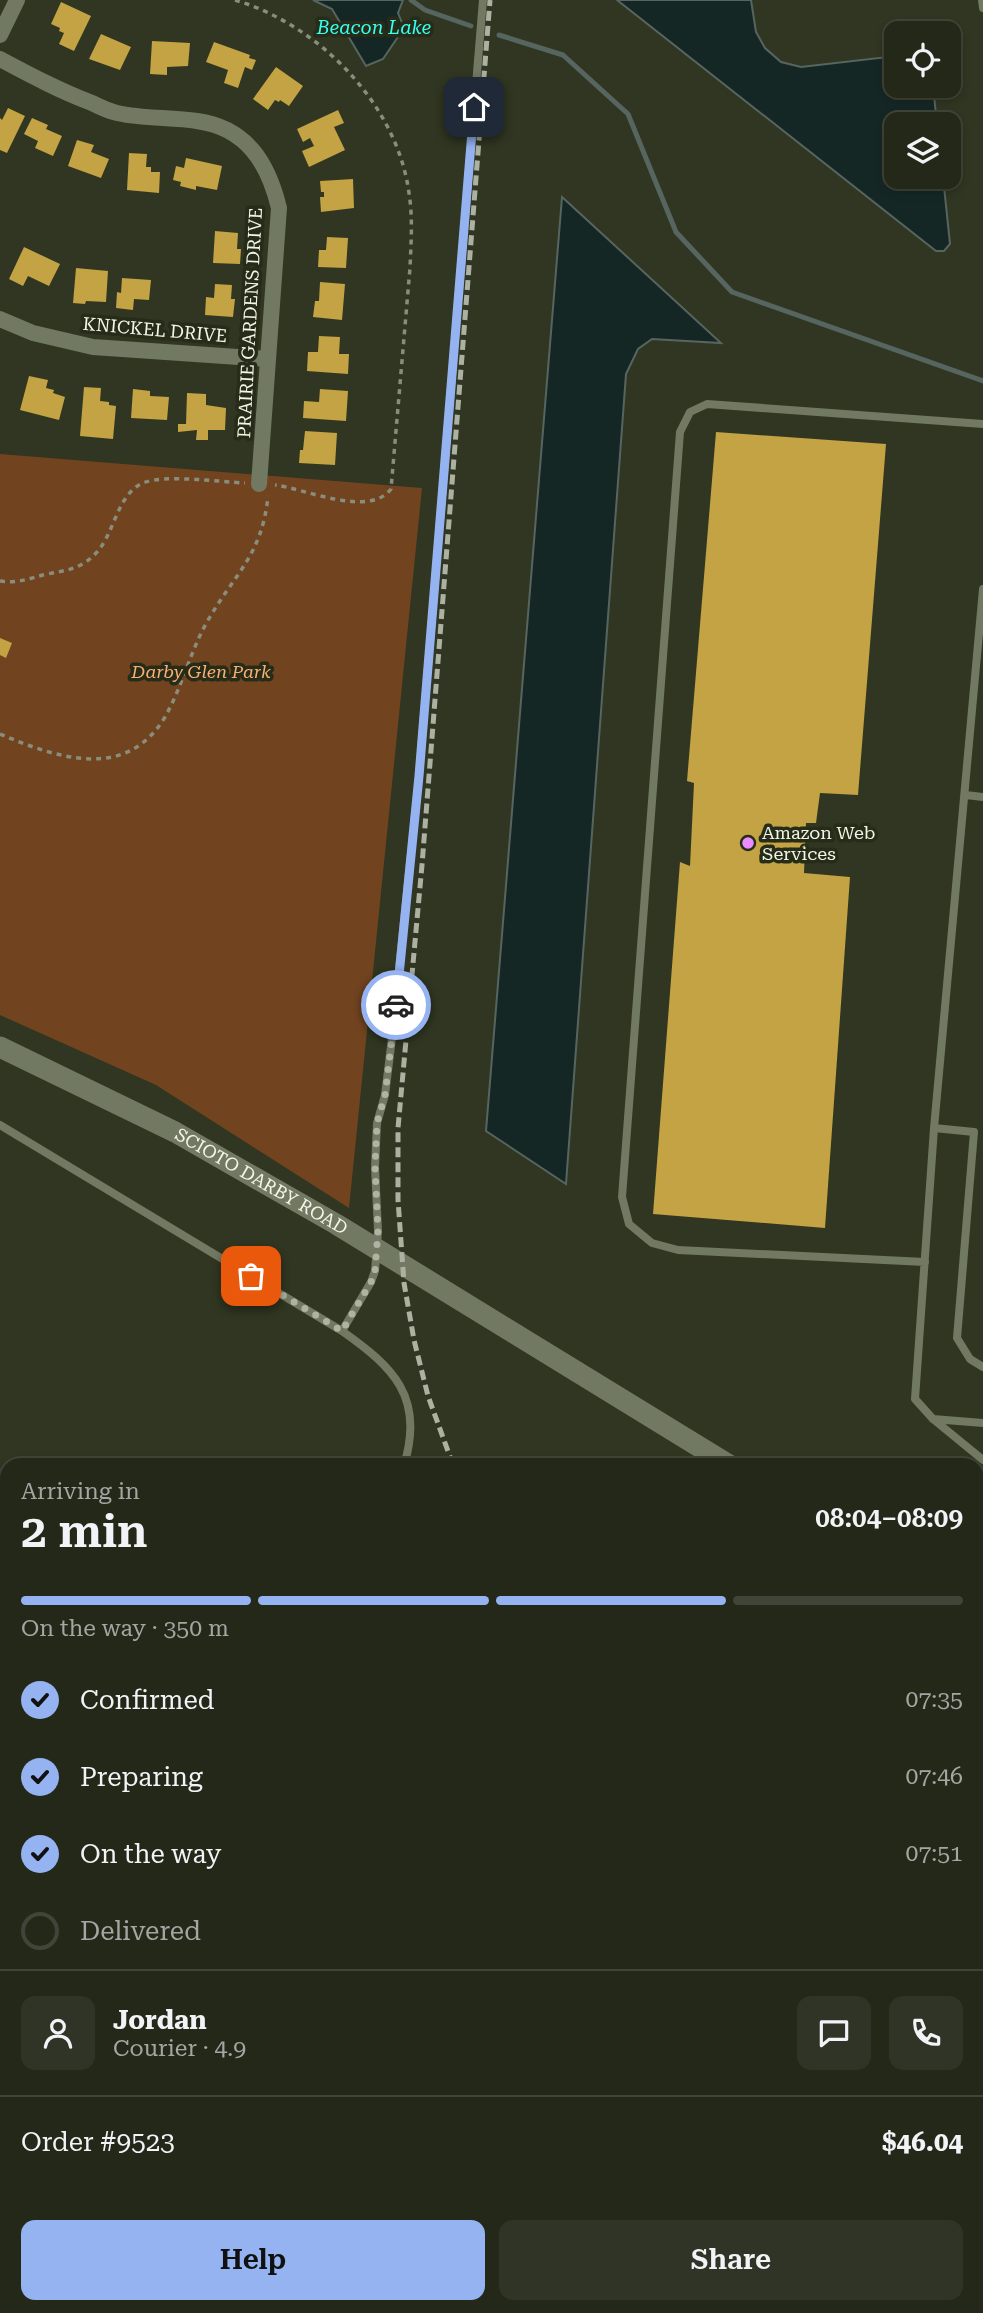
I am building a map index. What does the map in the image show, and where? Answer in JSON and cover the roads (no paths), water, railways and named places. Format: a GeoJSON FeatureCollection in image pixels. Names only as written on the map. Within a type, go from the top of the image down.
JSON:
{"type":"FeatureCollection","features":[{"type":"Feature","properties":{"kind":"main road","name":"SCIOTO DARBY ROAD"},"geometry":{"type":"LineString","coordinates":[[0,1047],[175,1132],[336,1224],[718,1458]]}},
{"type":"Feature","properties":{"kind":"street"},"geometry":{"type":"LineString","coordinates":[[0,35],[17,0]]}},
{"type":"Feature","properties":{"kind":"street","name":"PRAIRIE GARDENS DRIVE"},"geometry":{"type":"LineString","coordinates":[[0,59],[59,90],[116,113],[199,121],[224,129],[243,140],[262,161],[273,183],[279,208],[260,484]]}},
{"type":"Feature","properties":{"kind":"street","name":"KNICKEL DRIVE"},"geometry":{"type":"LineString","coordinates":[[0,319],[33,333],[93,347],[268,359]]}},
{"type":"Feature","properties":{"kind":"lane"},"geometry":{"type":"LineString","coordinates":[[342,1331],[375,1271],[378,1231],[375,1167],[377,1123],[385,1095],[392,1038],[419,776],[483,0]]}},
{"type":"Feature","properties":{"kind":"lane"},"geometry":{"type":"LineString","coordinates":[[982,0],[983,8]]}},
{"type":"Feature","properties":{"kind":"lane"},"geometry":{"type":"LineString","coordinates":[[925,1262],[678,1250],[652,1243],[629,1224],[622,1197],[679,446],[685,422],[690,412],[707,404],[725,404],[983,424]]}},
{"type":"Feature","properties":{"kind":"lane"},"geometry":{"type":"LineString","coordinates":[[981,1458],[933,1419],[915,1399],[934,1128],[983,589]]}},
{"type":"Feature","properties":{"kind":"lane"},"geometry":{"type":"LineString","coordinates":[[965,795],[983,797]]}},
{"type":"Feature","properties":{"kind":"lane"},"geometry":{"type":"LineString","coordinates":[[0,1125],[342,1331],[380,1359],[400,1384],[406,1400],[411,1420],[406,1458]]}},
{"type":"Feature","properties":{"kind":"lane"},"geometry":{"type":"LineString","coordinates":[[934,1128],[974,1132],[957,1338],[970,1359],[983,1367]]}},
{"type":"Feature","properties":{"kind":"lane"},"geometry":{"type":"LineString","coordinates":[[933,1419],[983,1423]]}},
{"type":"Feature","properties":{"kind":"water","name":"Beacon Lake"},"geometry":{"type":"Polygon","coordinates":[[[313,0],[403,0],[398,13],[404,28],[383,59],[366,66],[332,9],[313,0]]]}},
{"type":"Feature","properties":{"kind":"water"},"geometry":{"type":"Polygon","coordinates":[[[617,0],[751,0],[756,32],[765,48],[781,62],[801,67],[884,57],[884,98],[934,98],[936,112],[884,112],[884,189],[944,189],[950,244],[944,251],[936,251],[617,0]]]}},
{"type":"Feature","properties":{"kind":"water"},"geometry":{"type":"Polygon","coordinates":[[[562,197],[721,343],[652,339],[638,349],[626,374],[566,1184],[486,1131],[562,197]]]}},
{"type":"Feature","properties":{"kind":"waterway"},"geometry":{"type":"LineString","coordinates":[[411,0],[425,10],[471,26]]}},
{"type":"Feature","properties":{"kind":"waterway"},"geometry":{"type":"LineString","coordinates":[[499,35],[563,55],[628,114],[676,232],[732,292],[983,381]]}},
{"type":"Feature","properties":{"kind":"railway"},"geometry":{"type":"LineString","coordinates":[[450,1458],[428,1396],[404,1283],[398,1200],[398,1128],[422,865],[490,0]]}},
{"type":"Feature","properties":{"kind":"place","name":"Amazon Web Services"},"geometry":{"type":"Point","coordinates":[748,843]}},
{"type":"Feature","properties":{"kind":"park label","name":"Darby Glen Park"},"geometry":{"type":"Point","coordinates":[201,672]}}]}
